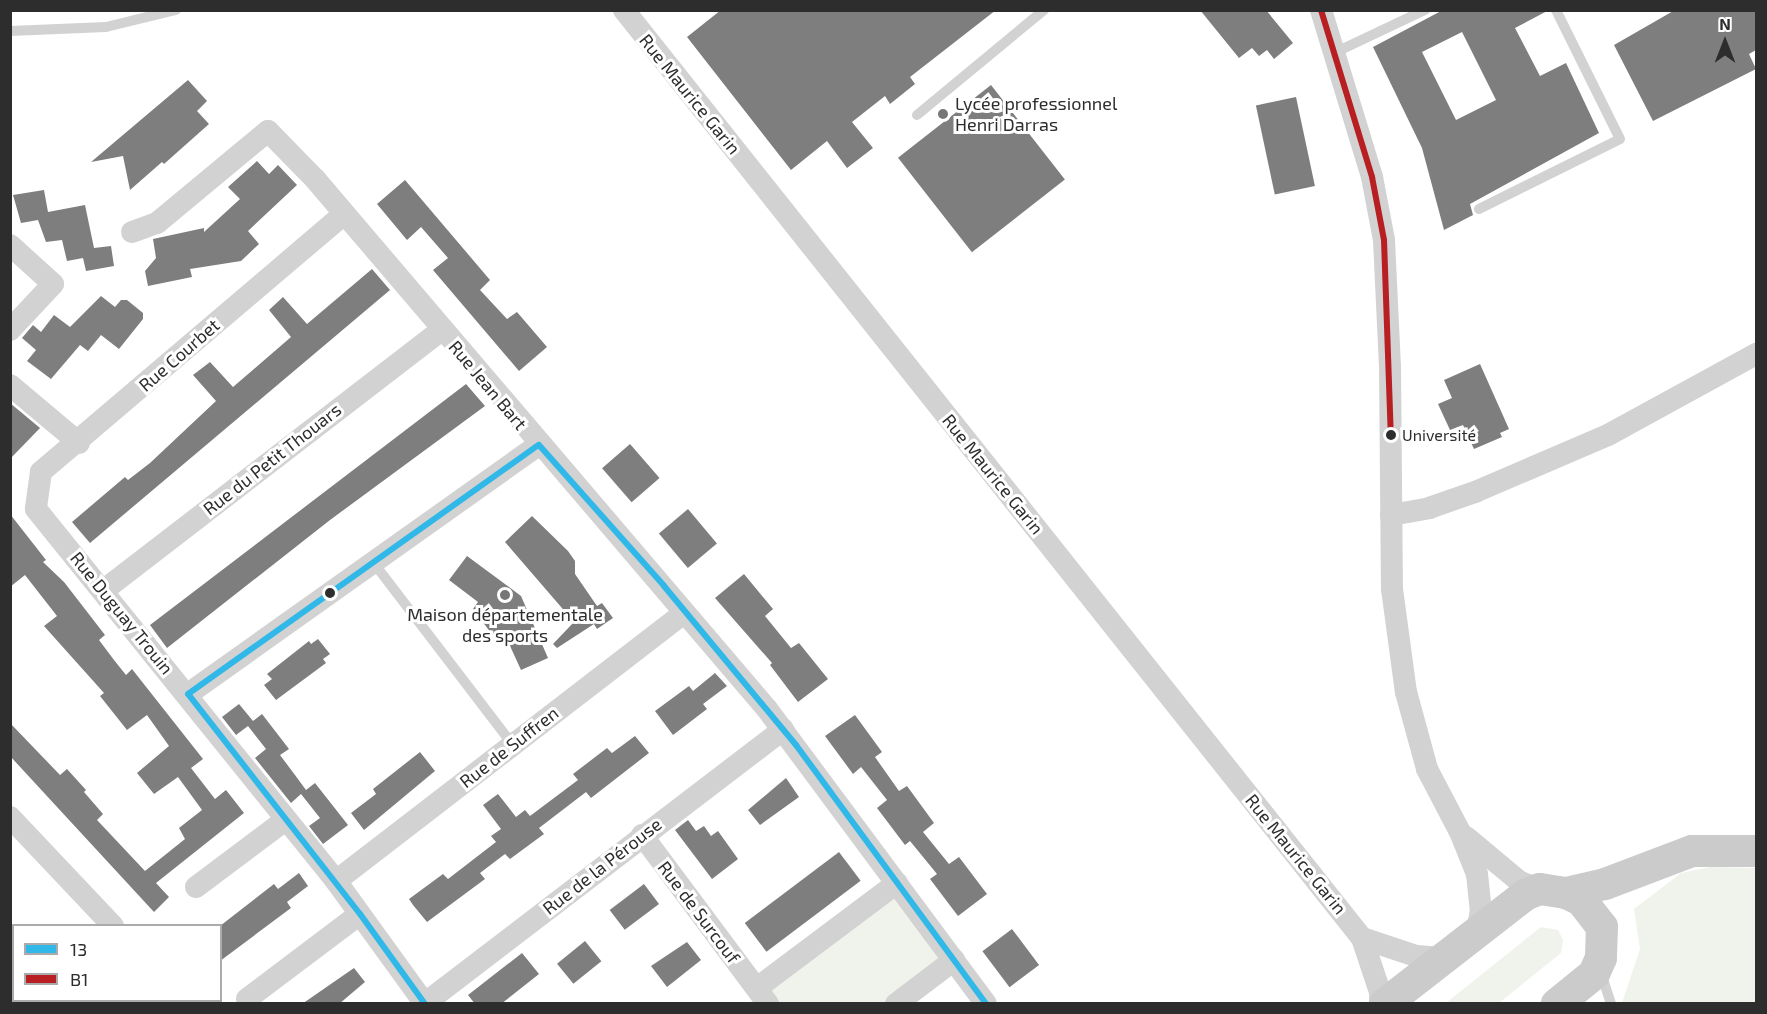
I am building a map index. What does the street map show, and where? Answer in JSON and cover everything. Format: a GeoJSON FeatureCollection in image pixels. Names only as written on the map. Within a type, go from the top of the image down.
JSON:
{"type":"FeatureCollection","features":[{"type":"Feature","properties":{"kind":"street","name":"Rue Maurice Garin"},"geometry":{"type":"LineString","coordinates":[[624,10],[1362,938],[1382,1004]]}},
{"type":"Feature","properties":{"kind":"street"},"geometry":{"type":"LineString","coordinates":[[1321,10],[1371,177],[1384,240],[1390,366],[1392,589],[1406,692],[1427,769],[1460,832],[1480,889],[1477,932]]}},
{"type":"Feature","properties":{"kind":"street","name":"Rue Jean Bart"},"geometry":{"type":"LineString","coordinates":[[132,232],[157,223],[268,131],[344,214],[783,730],[986,1004]]}},
{"type":"Feature","properties":{"kind":"street","name":"Rue Courbet"},"geometry":{"type":"LineString","coordinates":[[36,509],[41,472],[79,443],[344,214]]}},
{"type":"Feature","properties":{"kind":"street"},"geometry":{"type":"LineString","coordinates":[[10,245],[53,284],[10,330]]}},
{"type":"Feature","properties":{"kind":"street","name":"Rue du Petit Thouars"},"geometry":{"type":"LineString","coordinates":[[104,590],[442,330]]}},
{"type":"Feature","properties":{"kind":"street"},"geometry":{"type":"LineString","coordinates":[[1391,515],[1429,508],[1475,492],[1608,435],[1756,354]]}},
{"type":"Feature","properties":{"kind":"street"},"geometry":{"type":"LineString","coordinates":[[10,386],[79,443]]}},
{"type":"Feature","properties":{"kind":"street"},"geometry":{"type":"LineString","coordinates":[[188,694],[539,445]]}},
{"type":"Feature","properties":{"kind":"street","name":"Rue Duguay Trouin"},"geometry":{"type":"LineString","coordinates":[[36,509],[188,694],[284,821],[336,881],[424,1003]]}},
{"type":"Feature","properties":{"kind":"street","name":"Rue de Suffren"},"geometry":{"type":"LineString","coordinates":[[336,881],[684,613]]}},
{"type":"Feature","properties":{"kind":"street","name":"Rue de la Pérouse"},"geometry":{"type":"LineString","coordinates":[[424,1003],[783,730]]}},
{"type":"Feature","properties":{"kind":"street"},"geometry":{"type":"LineString","coordinates":[[10,817],[111,924]]}},
{"type":"Feature","properties":{"kind":"street"},"geometry":{"type":"LineString","coordinates":[[196,887],[284,821]]}},
{"type":"Feature","properties":{"kind":"street"},"geometry":{"type":"LineString","coordinates":[[1460,832],[1483,855],[1520,882],[1553,891],[1590,909],[1602,927],[1601,951]]}},
{"type":"Feature","properties":{"kind":"street","name":"Rue de Surcouf"},"geometry":{"type":"LineString","coordinates":[[642,835],[762,996]]}},
{"type":"Feature","properties":{"kind":"street"},"geometry":{"type":"LineString","coordinates":[[1382,1004],[1526,895],[1553,891],[1660,864],[1692,851],[1756,851]]}},
{"type":"Feature","properties":{"kind":"street"},"geometry":{"type":"LineString","coordinates":[[1557,1004],[1594,974],[1619,902],[1660,864]]}},
{"type":"Feature","properties":{"kind":"street"},"geometry":{"type":"LineString","coordinates":[[762,996],[897,883]]}},
{"type":"Feature","properties":{"kind":"street"},"geometry":{"type":"LineString","coordinates":[[247,999],[360,914]]}},
{"type":"Feature","properties":{"kind":"street"},"geometry":{"type":"LineString","coordinates":[[1362,938],[1416,956],[1443,958]]}},
{"type":"Feature","properties":{"kind":"street"},"geometry":{"type":"LineString","coordinates":[[896,1004],[954,960]]}},
{"type":"Feature","properties":{"kind":"lane"},"geometry":{"type":"LineString","coordinates":[[10,32],[106,27],[176,10]]}},
{"type":"Feature","properties":{"kind":"lane"},"geometry":{"type":"LineString","coordinates":[[917,115],[1044,10]]}},
{"type":"Feature","properties":{"kind":"lane"},"geometry":{"type":"LineString","coordinates":[[1334,53],[1425,10]]}},
{"type":"Feature","properties":{"kind":"lane"},"geometry":{"type":"LineString","coordinates":[[1479,209],[1620,139],[1556,10]]}},
{"type":"Feature","properties":{"kind":"lane"},"geometry":{"type":"LineString","coordinates":[[373,562],[512,744]]}},
{"type":"Feature","properties":{"kind":"lane"},"geometry":{"type":"LineString","coordinates":[[1601,951],[1611,1004]]}},
{"type":"Feature","properties":{"kind":"shaded area"},"geometry":{"type":"Polygon","coordinates":[[[1710,867],[1756,868],[1756,1003],[1622,1003],[1640,949],[1634,909],[1681,873],[1710,867]]]}},
{"type":"Feature","properties":{"kind":"shaded area"},"geometry":{"type":"Polygon","coordinates":[[[886,898],[899,900],[938,953],[938,964],[884,1003],[774,1003],[770,984],[886,898]]]}},
{"type":"Feature","properties":{"kind":"shaded area"},"geometry":{"type":"Polygon","coordinates":[[[1541,927],[1558,930],[1563,940],[1561,953],[1499,1003],[1446,1003],[1541,927]]]}},
{"type":"Feature","properties":{"kind":"building"},"geometry":{"type":"Polygon","coordinates":[[[721,10],[996,10],[910,77],[915,84],[890,104],[885,96],[852,122],[873,148],[847,168],[827,141],[791,170],[687,37],[721,10]]]}},
{"type":"Feature","properties":{"kind":"building"},"geometry":{"type":"Polygon","coordinates":[[[1200,10],[1266,10],[1293,43],[1274,59],[1267,50],[1259,56],[1252,48],[1239,58],[1200,10]]]}},
{"type":"Feature","properties":{"kind":"building"},"geometry":{"type":"Polygon","coordinates":[[[1443,10],[1549,10],[1515,28],[1540,76],[1566,63],[1599,133],[1470,204],[1473,215],[1444,230],[1422,148],[1373,47],[1443,10]],[[1462,32],[1422,52],[1456,120],[1496,100],[1462,32]]]}},
{"type":"Feature","properties":{"kind":"building"},"geometry":{"type":"Polygon","coordinates":[[[1675,10],[1756,10],[1756,50],[1749,54],[1756,69],[1653,121],[1614,45],[1675,10]]]}},
{"type":"Feature","properties":{"kind":"building"},"geometry":{"type":"Polygon","coordinates":[[[188,80],[207,101],[197,111],[209,124],[164,164],[162,162],[130,190],[123,156],[91,162],[188,80]]]}},
{"type":"Feature","properties":{"kind":"building"},"geometry":{"type":"Polygon","coordinates":[[[991,85],[1065,180],[972,252],[898,158],[991,85]]]}},
{"type":"Feature","properties":{"kind":"building"},"geometry":{"type":"Polygon","coordinates":[[[1296,97],[1315,186],[1275,195],[1256,106],[1296,97]]]}},
{"type":"Feature","properties":{"kind":"building"},"geometry":{"type":"Polygon","coordinates":[[[257,161],[269,174],[278,165],[297,185],[248,231],[259,244],[241,261],[190,269],[192,277],[148,286],[145,271],[156,258],[153,239],[204,228],[204,232],[240,199],[228,187],[257,161]]]}},
{"type":"Feature","properties":{"kind":"building"},"geometry":{"type":"Polygon","coordinates":[[[405,180],[490,280],[480,290],[507,319],[517,312],[547,347],[519,371],[433,270],[448,258],[421,227],[407,240],[377,204],[405,180]]]}},
{"type":"Feature","properties":{"kind":"building"},"geometry":{"type":"Polygon","coordinates":[[[44,190],[48,212],[85,205],[94,248],[111,246],[114,266],[86,271],[83,258],[67,261],[62,240],[46,242],[38,220],[21,223],[13,195],[44,190]]]}},
{"type":"Feature","properties":{"kind":"building"},"geometry":{"type":"Polygon","coordinates":[[[372,269],[390,290],[90,543],[72,522],[125,477],[128,480],[150,463],[216,401],[193,375],[210,362],[233,387],[291,337],[269,310],[283,297],[307,324],[372,269]]]}},
{"type":"Feature","properties":{"kind":"building"},"geometry":{"type":"Polygon","coordinates":[[[101,296],[115,307],[121,300],[127,300],[143,313],[143,319],[119,349],[101,335],[88,351],[80,345],[51,379],[27,361],[36,350],[22,338],[33,325],[41,332],[54,315],[70,327],[101,296]]]}},
{"type":"Feature","properties":{"kind":"building"},"geometry":{"type":"Polygon","coordinates":[[[1480,364],[1509,429],[1500,433],[1502,437],[1474,449],[1463,425],[1450,430],[1438,404],[1452,398],[1444,380],[1480,364]]]}},
{"type":"Feature","properties":{"kind":"building"},"geometry":{"type":"Polygon","coordinates":[[[466,384],[485,406],[330,520],[167,648],[150,625],[466,384]]]}},
{"type":"Feature","properties":{"kind":"building"},"geometry":{"type":"Polygon","coordinates":[[[10,403],[40,428],[10,459],[10,403]]]}},
{"type":"Feature","properties":{"kind":"building"},"geometry":{"type":"Polygon","coordinates":[[[630,444],[660,478],[632,502],[602,468],[630,444]]]}},
{"type":"Feature","properties":{"kind":"building"},"geometry":{"type":"Polygon","coordinates":[[[688,509],[717,543],[688,568],[659,533],[688,509]]]}},
{"type":"Feature","properties":{"kind":"building"},"geometry":{"type":"Polygon","coordinates":[[[10,514],[46,560],[43,562],[64,582],[105,635],[99,640],[114,660],[126,675],[132,669],[203,759],[191,768],[215,799],[226,790],[244,813],[156,883],[169,897],[154,912],[10,756],[10,723],[60,775],[67,769],[103,814],[97,820],[145,871],[185,839],[179,828],[202,810],[178,777],[154,794],[137,773],[169,746],[147,715],[127,730],[100,696],[104,693],[44,626],[57,616],[25,575],[10,587],[10,514]]]}},
{"type":"Feature","properties":{"kind":"building"},"geometry":{"type":"Polygon","coordinates":[[[532,516],[568,551],[575,561],[575,574],[597,606],[602,603],[613,618],[597,629],[594,624],[557,648],[553,644],[574,622],[505,542],[532,516]]]}},
{"type":"Feature","properties":{"kind":"building"},"geometry":{"type":"Polygon","coordinates":[[[467,556],[521,596],[548,658],[521,670],[506,637],[497,641],[473,609],[478,602],[449,580],[467,556]]]}},
{"type":"Feature","properties":{"kind":"building"},"geometry":{"type":"Polygon","coordinates":[[[744,574],[773,609],[765,616],[791,648],[799,643],[828,679],[798,702],[770,665],[772,663],[715,598],[744,574]]]}},
{"type":"Feature","properties":{"kind":"building"},"geometry":{"type":"Polygon","coordinates":[[[318,639],[330,654],[323,659],[326,663],[276,700],[264,685],[272,679],[267,674],[309,641],[311,644],[318,639]]]}},
{"type":"Feature","properties":{"kind":"building"},"geometry":{"type":"Polygon","coordinates":[[[715,673],[727,686],[703,704],[707,709],[673,735],[655,711],[689,686],[693,691],[715,673]]]}},
{"type":"Feature","properties":{"kind":"building"},"geometry":{"type":"Polygon","coordinates":[[[239,704],[253,721],[262,714],[289,749],[280,755],[306,790],[315,783],[348,825],[323,844],[309,826],[320,818],[301,794],[291,803],[255,758],[266,749],[248,726],[236,735],[222,717],[239,704]]]}},
{"type":"Feature","properties":{"kind":"building"},"geometry":{"type":"Polygon","coordinates":[[[855,715],[882,752],[875,757],[899,791],[907,786],[934,823],[923,832],[949,864],[959,857],[987,894],[958,916],[930,879],[937,874],[910,841],[905,845],[877,808],[887,800],[861,767],[853,774],[825,736],[855,715]]]}},
{"type":"Feature","properties":{"kind":"building"},"geometry":{"type":"Polygon","coordinates":[[[635,736],[649,753],[591,798],[586,792],[539,828],[544,834],[510,859],[505,854],[480,873],[485,879],[427,922],[409,899],[443,874],[448,879],[496,842],[491,836],[501,829],[483,805],[498,794],[516,817],[525,810],[530,816],[578,780],[573,774],[607,748],[612,753],[635,736]]]}},
{"type":"Feature","properties":{"kind":"building"},"geometry":{"type":"Polygon","coordinates":[[[420,752],[435,771],[364,830],[351,813],[376,794],[373,789],[420,752]]]}},
{"type":"Feature","properties":{"kind":"building"},"geometry":{"type":"Polygon","coordinates":[[[786,778],[799,797],[760,825],[748,810],[786,778]]]}},
{"type":"Feature","properties":{"kind":"building"},"geometry":{"type":"Polygon","coordinates":[[[688,820],[696,831],[704,826],[711,836],[718,831],[738,859],[712,879],[675,830],[688,820]]]}},
{"type":"Feature","properties":{"kind":"building"},"geometry":{"type":"Polygon","coordinates":[[[839,852],[861,881],[766,952],[745,923],[839,852]]]}},
{"type":"Feature","properties":{"kind":"building"},"geometry":{"type":"Polygon","coordinates":[[[299,873],[308,886],[287,902],[291,908],[222,960],[222,924],[274,884],[278,889],[299,873]]]}},
{"type":"Feature","properties":{"kind":"building"},"geometry":{"type":"Polygon","coordinates":[[[644,884],[659,904],[625,930],[610,910],[644,884]]]}},
{"type":"Feature","properties":{"kind":"building"},"geometry":{"type":"Polygon","coordinates":[[[1012,929],[1039,965],[1010,987],[982,951],[1012,929]]]}},
{"type":"Feature","properties":{"kind":"building"},"geometry":{"type":"Polygon","coordinates":[[[585,941],[601,961],[573,984],[557,964],[585,941]]]}},
{"type":"Feature","properties":{"kind":"building"},"geometry":{"type":"Polygon","coordinates":[[[687,942],[701,960],[667,987],[651,966],[687,942]]]}},
{"type":"Feature","properties":{"kind":"building"},"geometry":{"type":"Polygon","coordinates":[[[522,953],[539,974],[501,1004],[475,1004],[468,995],[522,953]]]}},
{"type":"Feature","properties":{"kind":"building"},"geometry":{"type":"Polygon","coordinates":[[[354,968],[365,982],[339,1004],[302,1004],[354,968]]]}},
{"type":"Feature","properties":{"kind":"transit line","name":"B1"},"geometry":{"type":"LineString","coordinates":[[1321,10],[1372,177],[1384,240],[1391,436]]}},
{"type":"Feature","properties":{"kind":"transit line","name":"13"},"geometry":{"type":"LineString","coordinates":[[425,1004],[360,914],[188,694],[539,445],[664,586],[796,745],[986,1004]]}},
{"type":"Feature","properties":{"kind":"place","name":"Lycée professionnel Henri Darras"},"geometry":{"type":"Point","coordinates":[943,114]}},
{"type":"Feature","properties":{"kind":"place","name":"Université"},"geometry":{"type":"Point","coordinates":[1391,435]}},
{"type":"Feature","properties":{"kind":"place","name":"Maison départementale des sports"},"geometry":{"type":"Point","coordinates":[505,595]}}]}
